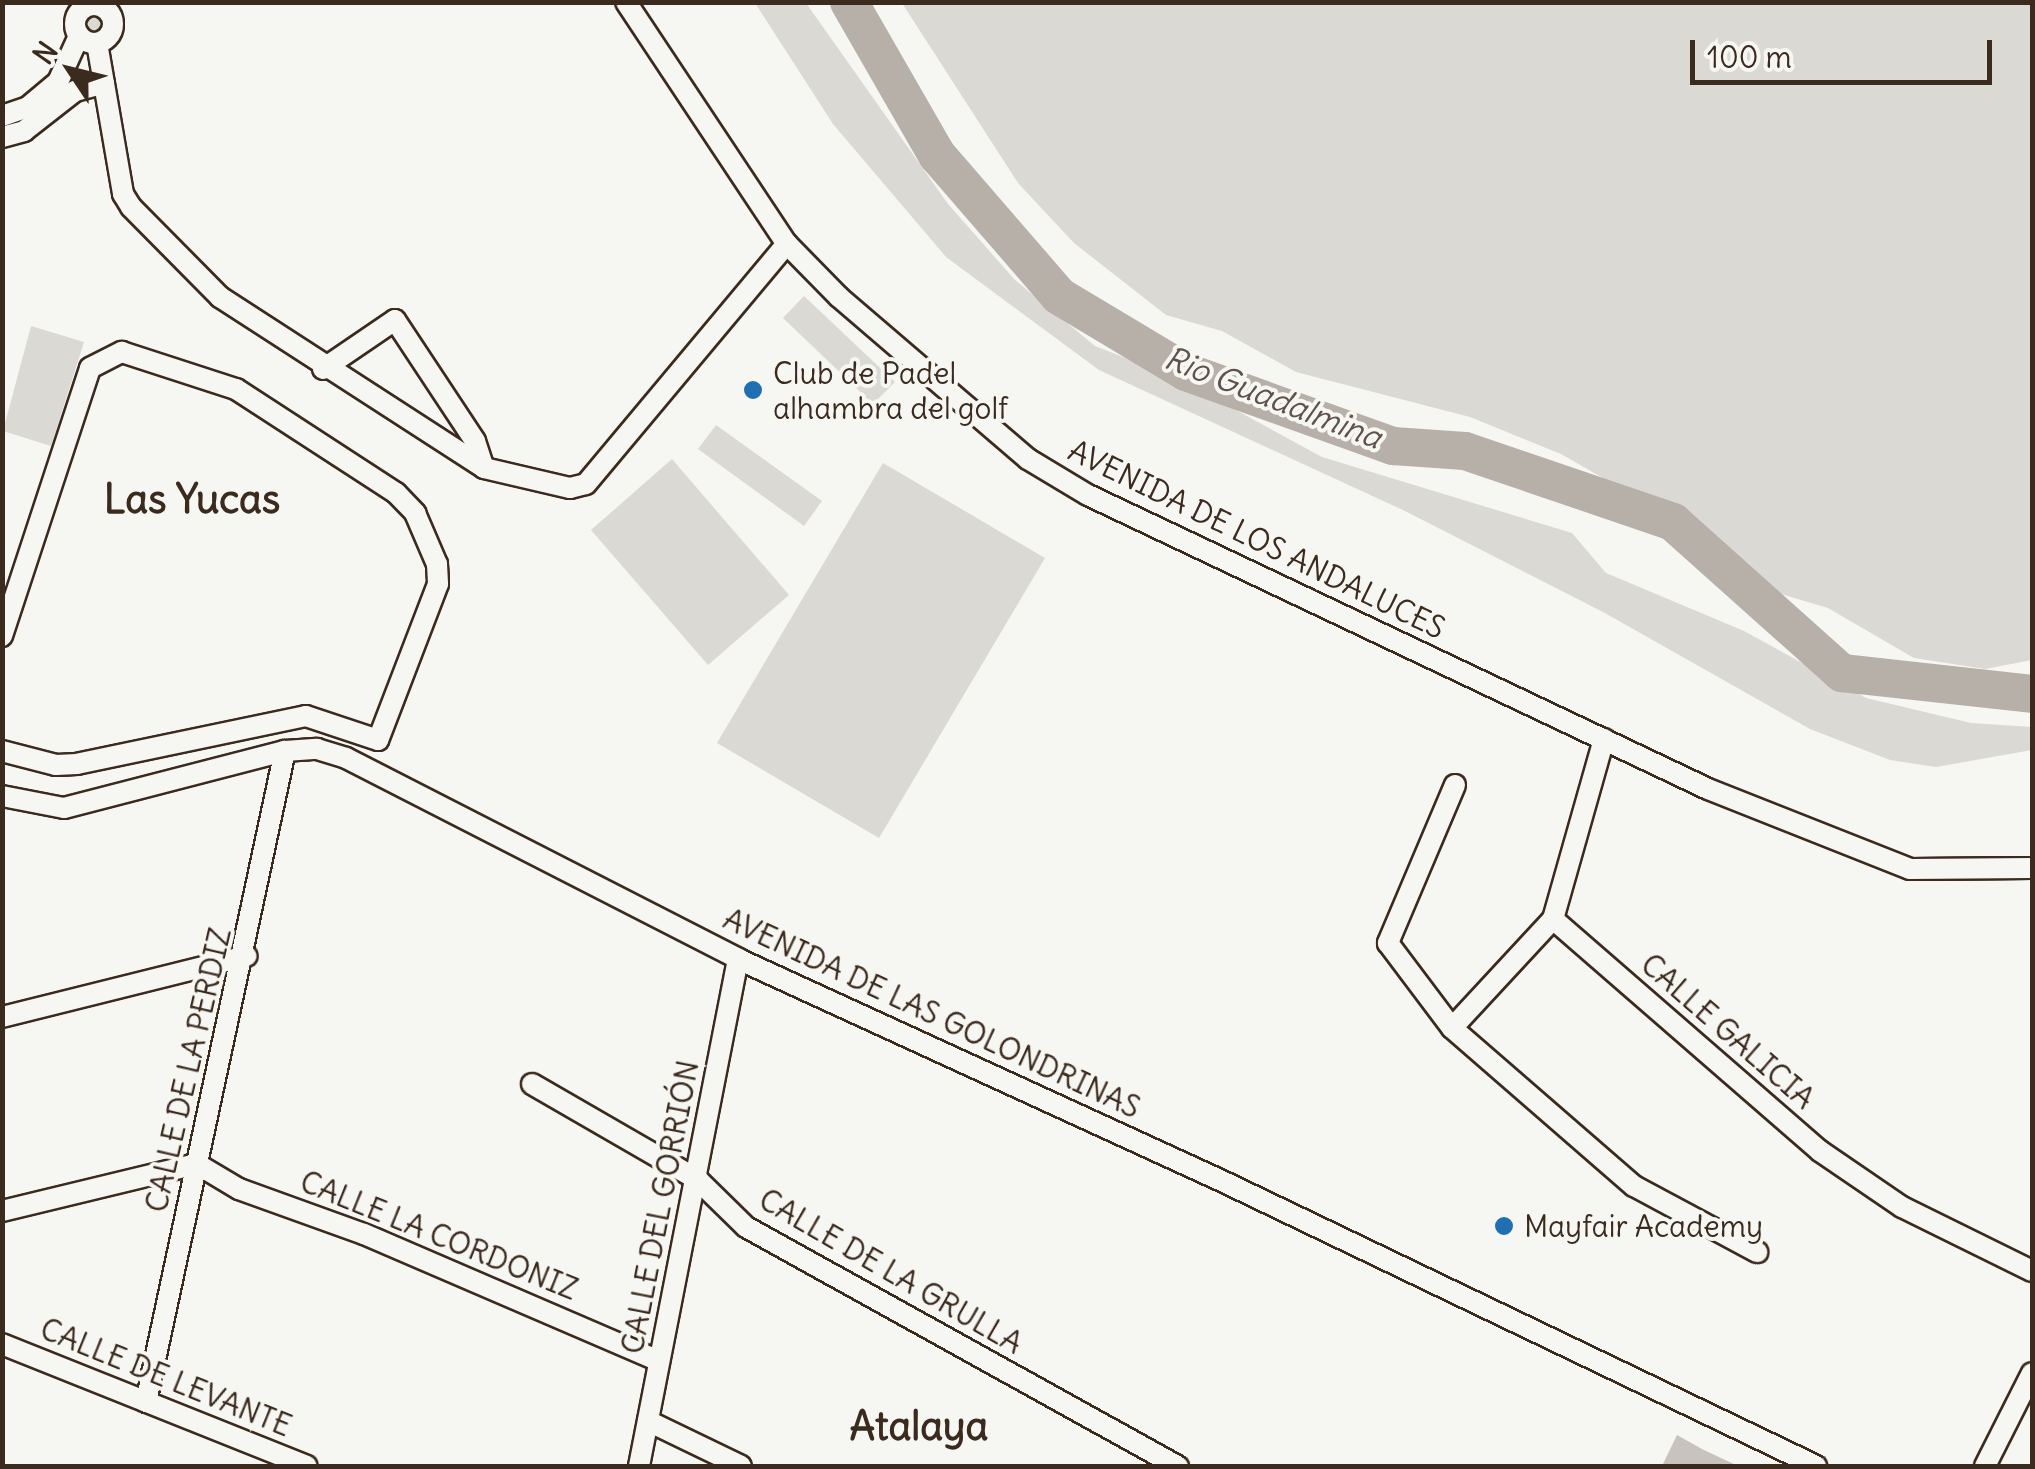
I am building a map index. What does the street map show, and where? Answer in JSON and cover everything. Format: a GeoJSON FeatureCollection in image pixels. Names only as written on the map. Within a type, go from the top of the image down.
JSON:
{"type":"FeatureCollection","features":[{"type":"Feature","properties":{"kind":"street","name":"AVENIDA DE LOS ANDALUCES"},"geometry":{"type":"LineString","coordinates":[[626,2],[787,244],[991,432],[1043,468],[1604,739],[1910,869],[2032,868]]}},
{"type":"Feature","properties":{"kind":"street"},"geometry":{"type":"LineString","coordinates":[[2,116],[28,106],[58,82],[88,40],[104,83],[123,194],[196,278],[323,369],[484,468],[570,488],[586,484],[787,244]]}},
{"type":"Feature","properties":{"kind":"street"},"geometry":{"type":"LineString","coordinates":[[2,137],[24,131],[76,91],[104,83]]}},
{"type":"Feature","properties":{"kind":"street"},"geometry":{"type":"LineString","coordinates":[[323,369],[395,320],[475,441],[484,468]]}},
{"type":"Feature","properties":{"kind":"street"},"geometry":{"type":"LineString","coordinates":[[2,636],[90,368],[122,352],[236,389],[396,492],[415,513],[437,564],[438,584],[378,740],[306,716],[76,764],[56,765],[2,752]]}},
{"type":"Feature","properties":{"kind":"street"},"geometry":{"type":"LineString","coordinates":[[1452,1028],[1553,919],[1604,739]]}},
{"type":"Feature","properties":{"kind":"street","name":"AVENIDA DE LAS GOLONDRINAS"},"geometry":{"type":"LineString","coordinates":[[2,796],[64,808],[285,751],[316,748],[346,758],[738,959],[1222,1181],[1816,1466]]}},
{"type":"Feature","properties":{"kind":"street","name":"CALLE DE LA PERDIZ"},"geometry":{"type":"LineString","coordinates":[[146,1402],[246,956],[285,751]]}},
{"type":"Feature","properties":{"kind":"street"},"geometry":{"type":"LineString","coordinates":[[1455,785],[1388,943],[1452,1028],[1634,1186],[1757,1252]]}},
{"type":"Feature","properties":{"kind":"street","name":"CALLE GALICIA"},"geometry":{"type":"LineString","coordinates":[[1553,919],[1820,1150],[1902,1207],[2032,1270]]}},
{"type":"Feature","properties":{"kind":"street"},"geometry":{"type":"LineString","coordinates":[[2,1017],[246,956]]}},
{"type":"Feature","properties":{"kind":"street","name":"CALLE DEL GORRIÓN"},"geometry":{"type":"LineString","coordinates":[[638,1466],[698,1180],[738,959]]}},
{"type":"Feature","properties":{"kind":"street","name":"CALLE DE LA GRULLA"},"geometry":{"type":"LineString","coordinates":[[532,1084],[698,1180],[746,1227],[1178,1466]]}},
{"type":"Feature","properties":{"kind":"street"},"geometry":{"type":"LineString","coordinates":[[2,1211],[197,1164]]}},
{"type":"Feature","properties":{"kind":"street","name":"CALLE LA CORDONIZ"},"geometry":{"type":"LineString","coordinates":[[197,1164],[239,1189],[364,1234],[659,1361]]}},
{"type":"Feature","properties":{"kind":"street","name":"CALLE DE LEVANTE"},"geometry":{"type":"LineString","coordinates":[[2,1344],[307,1466]]}},
{"type":"Feature","properties":{"kind":"street"},"geometry":{"type":"LineString","coordinates":[[1985,1466],[2032,1373]]}},
{"type":"Feature","properties":{"kind":"street"},"geometry":{"type":"LineString","coordinates":[[648,1421],[741,1466]]}},
{"type":"Feature","properties":{"kind":"shaded area"},"geometry":{"type":"Polygon","coordinates":[[[755,3],[806,3],[948,204],[1015,280],[1095,346],[1179,379],[1322,457],[1572,533],[1606,573],[1744,631],[1866,698],[1971,723],[2032,727],[2032,750],[1936,767],[1890,760],[1810,729],[1603,612],[1405,511],[1099,370],[946,257],[833,124],[755,3]]]}},
{"type":"Feature","properties":{"kind":"shaded area"},"geometry":{"type":"Polygon","coordinates":[[[902,3],[2032,3],[2032,660],[1985,669],[1914,658],[1828,608],[1781,594],[1718,544],[1561,454],[1470,417],[1296,372],[1222,331],[1166,315],[1074,243],[1018,183],[902,3]]]}},
{"type":"Feature","properties":{"kind":"shaded area"},"geometry":{"type":"Polygon","coordinates":[[[96,10],[108,22],[96,34],[84,22],[96,10]]]}},
{"type":"Feature","properties":{"kind":"shaded area"},"geometry":{"type":"Polygon","coordinates":[[[804,296],[895,382],[873,404],[783,318],[804,296]]]}},
{"type":"Feature","properties":{"kind":"shaded area"},"geometry":{"type":"Polygon","coordinates":[[[31,326],[84,342],[51,446],[3,431],[31,326]]]}},
{"type":"Feature","properties":{"kind":"shaded area"},"geometry":{"type":"Polygon","coordinates":[[[716,425],[822,501],[804,526],[698,449],[716,425]]]}},
{"type":"Feature","properties":{"kind":"shaded area"},"geometry":{"type":"Polygon","coordinates":[[[672,459],[789,595],[708,665],[591,530],[672,459]]]}},
{"type":"Feature","properties":{"kind":"shaded area"},"geometry":{"type":"Polygon","coordinates":[[[883,463],[1045,558],[879,838],[717,743],[883,463]]]}},
{"type":"Feature","properties":{"kind":"building"},"geometry":{"type":"Polygon","coordinates":[[[1677,1435],[1702,1449],[1738,1466],[1662,1466],[1677,1435]]]}},
{"type":"Feature","properties":{"kind":"waterway","name":"Rio Guadalmina"},"geometry":{"type":"LineString","coordinates":[[849,2],[937,155],[1059,296],[1186,372],[1393,446],[1465,451],[1673,522],[1842,673],[2032,694]]}},
{"type":"Feature","properties":{"kind":"place","name":"Club de Padel alhambra del golf"},"geometry":{"type":"Point","coordinates":[753,390]}},
{"type":"Feature","properties":{"kind":"place","name":"Mayfair Academy"},"geometry":{"type":"Point","coordinates":[1504,1226]}},
{"type":"Feature","properties":{"kind":"district","name":"Las Yucas"},"geometry":{"type":"Point","coordinates":[192,499]}},
{"type":"Feature","properties":{"kind":"district","name":"Atalaya"},"geometry":{"type":"Point","coordinates":[919,1426]}}]}
